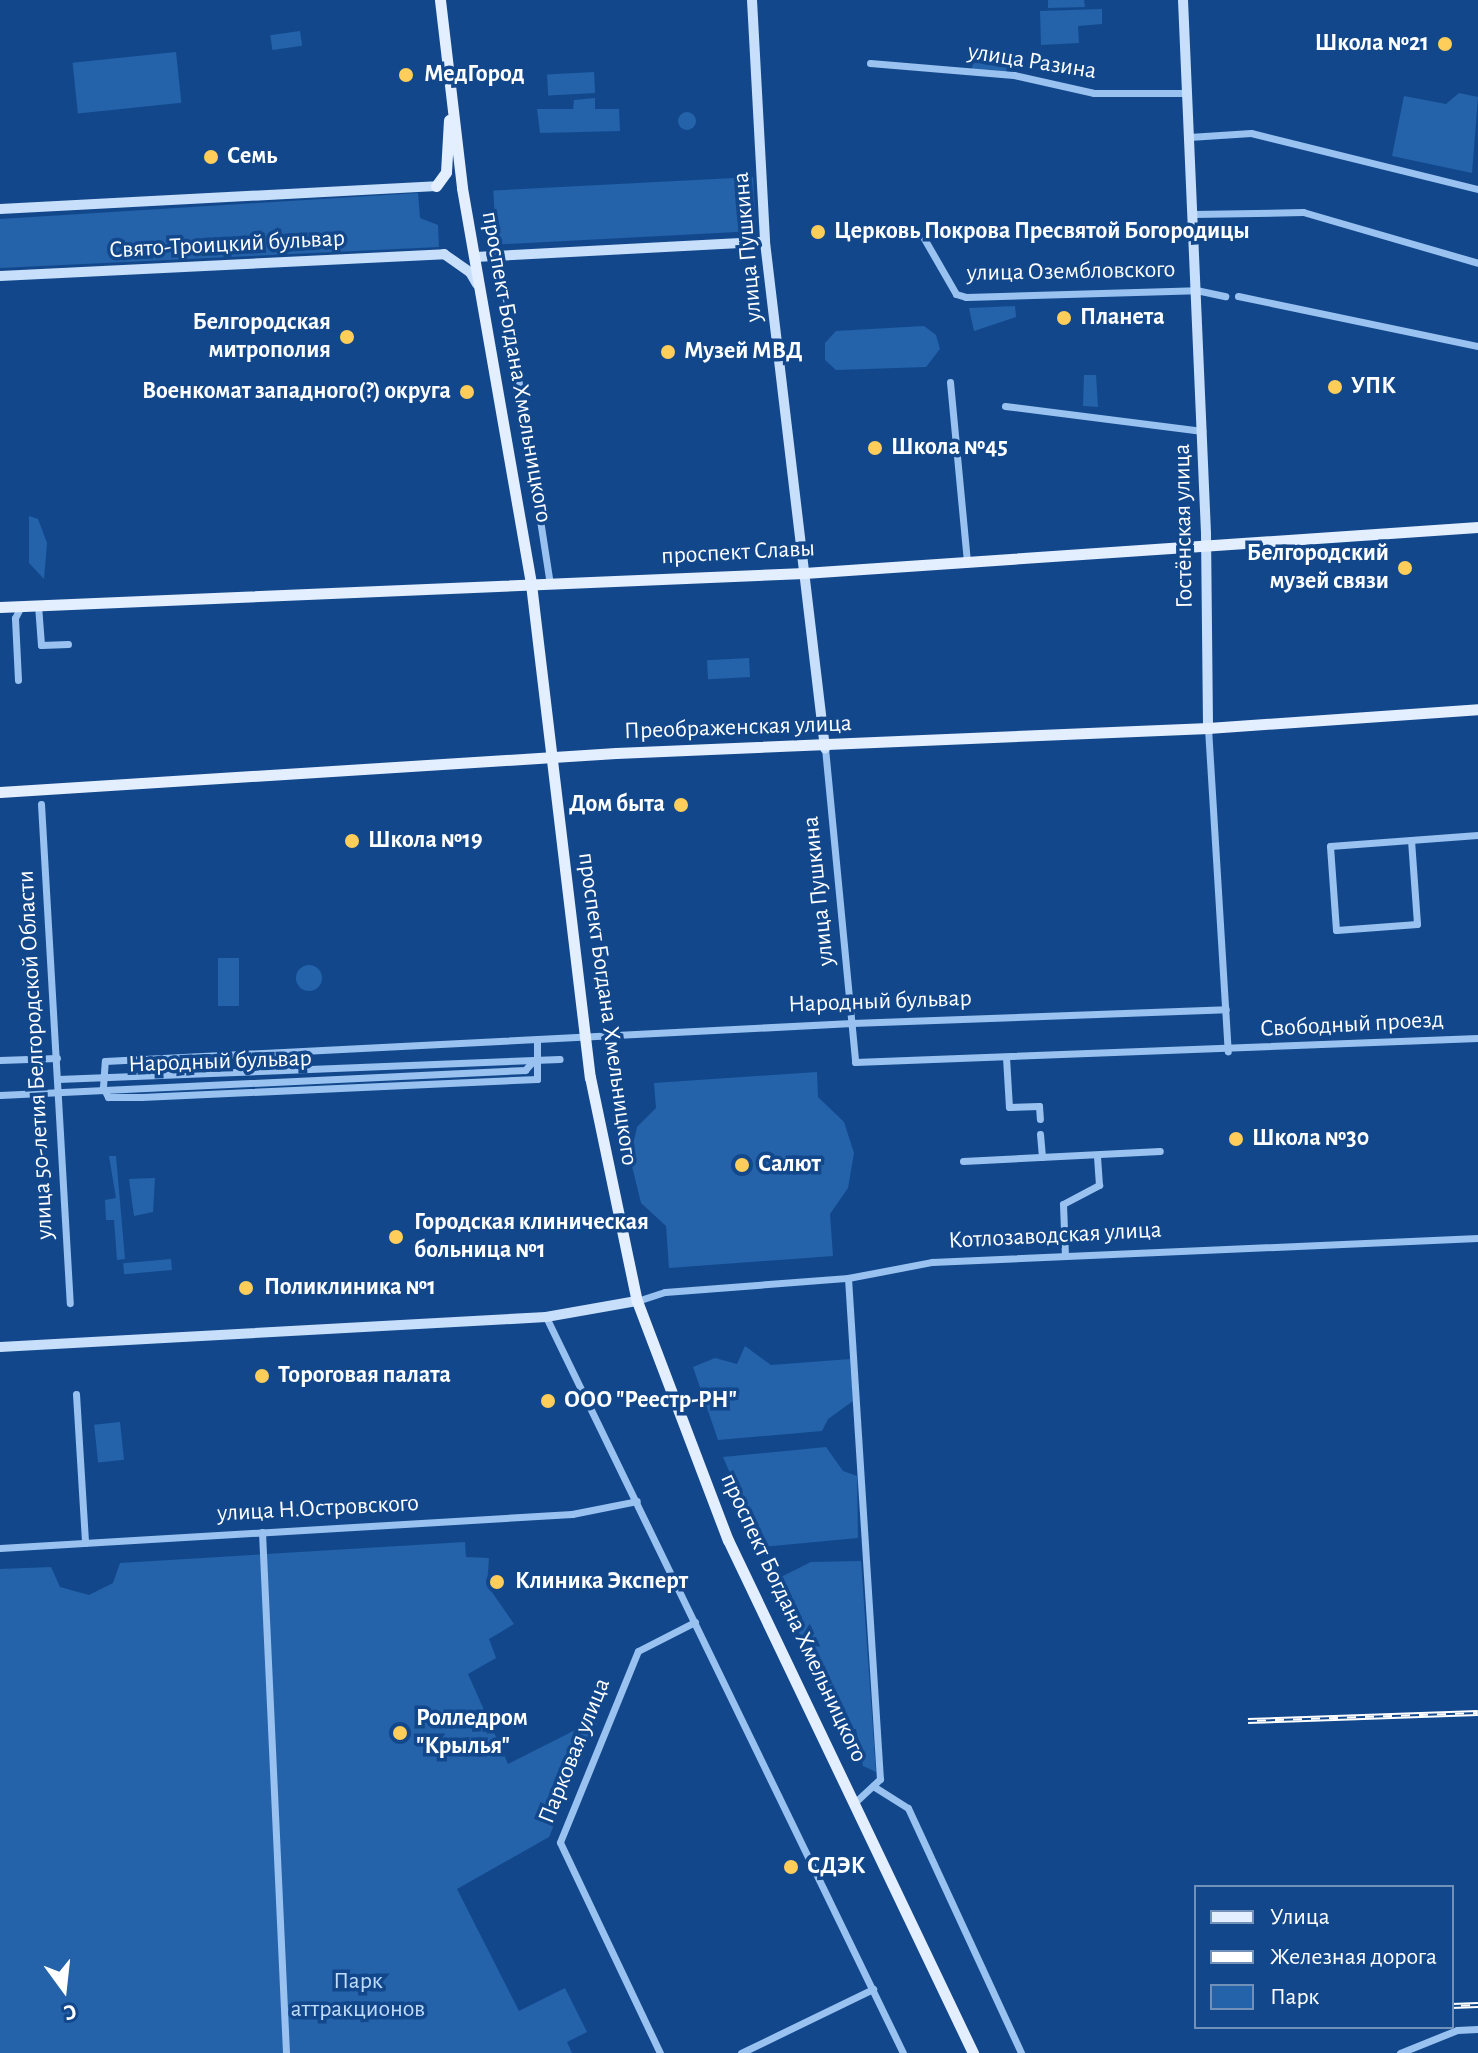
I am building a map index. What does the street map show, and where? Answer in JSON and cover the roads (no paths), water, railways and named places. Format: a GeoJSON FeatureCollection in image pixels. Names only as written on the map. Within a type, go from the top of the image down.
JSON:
{"type":"FeatureCollection","features":[{"type":"Feature","properties":{"kind":"main road","name":"проспект Богдана Хмельницкого"},"geometry":{"type":"LineString","coordinates":[[440,0],[475,257],[531,584],[584,1036],[602,1152],[638,1304],[728,1540],[856,1801],[973,2053]]}},
{"type":"Feature","properties":{"kind":"main road"},"geometry":{"type":"LineString","coordinates":[[436,186],[446,172],[452,87]]}},
{"type":"Feature","properties":{"kind":"main road","name":"проспект Славы"},"geometry":{"type":"LineString","coordinates":[[0,607],[804,573],[1478,527]]}},
{"type":"Feature","properties":{"kind":"main road","name":"Преображенская улица"},"geometry":{"type":"LineString","coordinates":[[0,792],[551,758],[825,748],[1208,728],[1478,709]]}},
{"type":"Feature","properties":{"kind":"street","name":"улица Пушкина"},"geometry":{"type":"LineString","coordinates":[[752,0],[765,242],[825,748],[855,1062],[1006,1057]]}},
{"type":"Feature","properties":{"kind":"street","name":"Гостёнская улица"},"geometry":{"type":"LineString","coordinates":[[1183,0],[1202,431],[1208,728],[1228,1051]]}},
{"type":"Feature","properties":{"kind":"street","name":"улица Разина"},"geometry":{"type":"LineString","coordinates":[[870,63],[1014,75],[1094,93],[1187,93]]}},
{"type":"Feature","properties":{"kind":"street"},"geometry":{"type":"LineString","coordinates":[[1189,137],[1251,133],[1478,189]]}},
{"type":"Feature","properties":{"kind":"street","name":"Свято-Троицкий бульвар"},"geometry":{"type":"LineString","coordinates":[[0,209],[436,186]]}},
{"type":"Feature","properties":{"kind":"street"},"geometry":{"type":"LineString","coordinates":[[1193,214],[1303,212],[1478,263]]}},
{"type":"Feature","properties":{"kind":"street","name":"улица Озембловского"},"geometry":{"type":"LineString","coordinates":[[886,230],[922,235],[956,294],[966,297],[1196,290]]}},
{"type":"Feature","properties":{"kind":"street"},"geometry":{"type":"LineString","coordinates":[[475,257],[765,242]]}},
{"type":"Feature","properties":{"kind":"street","name":"Свято-Троицкий бульвар"},"geometry":{"type":"LineString","coordinates":[[0,276],[444,254],[470,272],[481,293]]}},
{"type":"Feature","properties":{"kind":"street"},"geometry":{"type":"LineString","coordinates":[[499,255],[550,583]]}},
{"type":"Feature","properties":{"kind":"street"},"geometry":{"type":"LineString","coordinates":[[1196,290],[1225,296]]}},
{"type":"Feature","properties":{"kind":"street"},"geometry":{"type":"LineString","coordinates":[[1238,296],[1478,346]]}},
{"type":"Feature","properties":{"kind":"street"},"geometry":{"type":"LineString","coordinates":[[950,382],[967,563]]}},
{"type":"Feature","properties":{"kind":"street"},"geometry":{"type":"LineString","coordinates":[[1005,406],[1202,431]]}},
{"type":"Feature","properties":{"kind":"street"},"geometry":{"type":"LineString","coordinates":[[38,605],[41,645],[68,644]]}},
{"type":"Feature","properties":{"kind":"street"},"geometry":{"type":"LineString","coordinates":[[18,680],[15,618],[21,606]]}},
{"type":"Feature","properties":{"kind":"street","name":"улица 50-летия Белгородской Области"},"geometry":{"type":"LineString","coordinates":[[41,804],[70,1303]]}},
{"type":"Feature","properties":{"kind":"street"},"geometry":{"type":"LineString","coordinates":[[1411,840],[1417,924],[1336,930],[1330,846],[1478,835]]}},
{"type":"Feature","properties":{"kind":"street","name":"Народный бульвар"},"geometry":{"type":"LineString","coordinates":[[103,1075],[105,1061],[852,1023],[1226,1009]]}},
{"type":"Feature","properties":{"kind":"street","name":"Свободный проезд"},"geometry":{"type":"LineString","coordinates":[[1228,1051],[1478,1038]]}},
{"type":"Feature","properties":{"kind":"street"},"geometry":{"type":"LineString","coordinates":[[535,1061],[537,1039]]}},
{"type":"Feature","properties":{"kind":"street"},"geometry":{"type":"LineString","coordinates":[[1040,1119],[1039,1106],[1009,1107],[1006,1057],[1228,1051]]}},
{"type":"Feature","properties":{"kind":"street"},"geometry":{"type":"LineString","coordinates":[[0,1060],[57,1058]]}},
{"type":"Feature","properties":{"kind":"street"},"geometry":{"type":"LineString","coordinates":[[58,1079],[560,1059]]}},
{"type":"Feature","properties":{"kind":"street","name":"Народный бульвар"},"geometry":{"type":"LineString","coordinates":[[103,1087],[108,1097],[537,1079],[535,1061]]}},
{"type":"Feature","properties":{"kind":"street","name":"Народный бульвар"},"geometry":{"type":"LineString","coordinates":[[0,1095],[103,1087],[525,1070],[535,1061]]}},
{"type":"Feature","properties":{"kind":"street"},"geometry":{"type":"LineString","coordinates":[[103,1075],[103,1087]]}},
{"type":"Feature","properties":{"kind":"street"},"geometry":{"type":"LineString","coordinates":[[1040,1134],[1042,1157]]}},
{"type":"Feature","properties":{"kind":"street"},"geometry":{"type":"LineString","coordinates":[[963,1161],[1160,1151]]}},
{"type":"Feature","properties":{"kind":"street"},"geometry":{"type":"LineString","coordinates":[[1065,1256],[1063,1204],[1099,1185],[1097,1155]]}},
{"type":"Feature","properties":{"kind":"street","name":"Котлозаводская улица"},"geometry":{"type":"LineString","coordinates":[[638,1304],[679,1291],[848,1278],[932,1262],[1478,1238]]}},
{"type":"Feature","properties":{"kind":"street"},"geometry":{"type":"LineString","coordinates":[[848,1278],[880,1779],[856,1801]]}},
{"type":"Feature","properties":{"kind":"street"},"geometry":{"type":"LineString","coordinates":[[0,1347],[546,1317],[638,1304]]}},
{"type":"Feature","properties":{"kind":"street"},"geometry":{"type":"LineString","coordinates":[[546,1317],[903,2053]]}},
{"type":"Feature","properties":{"kind":"street"},"geometry":{"type":"LineString","coordinates":[[76,1394],[85,1543]]}},
{"type":"Feature","properties":{"kind":"street","name":"улица Н.Островского"},"geometry":{"type":"LineString","coordinates":[[0,1548],[572,1514],[637,1501]]}},
{"type":"Feature","properties":{"kind":"street"},"geometry":{"type":"LineString","coordinates":[[262,1532],[286,2053]]}},
{"type":"Feature","properties":{"kind":"street","name":"Парковая улица"},"geometry":{"type":"LineString","coordinates":[[660,2053],[560,1842],[638,1651],[695,1622]]}},
{"type":"Feature","properties":{"kind":"street"},"geometry":{"type":"LineString","coordinates":[[873,1786],[908,1808],[1021,2053]]}},
{"type":"Feature","properties":{"kind":"street"},"geometry":{"type":"LineString","coordinates":[[741,2053],[873,1989]]}},
{"type":"Feature","properties":{"kind":"street"},"geometry":{"type":"LineString","coordinates":[[1400,2053],[1457,2030],[1478,2029]]}},
{"type":"Feature","properties":{"kind":"railway"},"geometry":{"type":"LineString","coordinates":[[1248,1721],[1478,1713]]}},
{"type":"Feature","properties":{"kind":"railway"},"geometry":{"type":"LineString","coordinates":[[1454,2006],[1478,2005]]}},
{"type":"Feature","properties":{"kind":"place","name":"Школа №21"},"geometry":{"type":"Point","coordinates":[1445,44]}},
{"type":"Feature","properties":{"kind":"place","name":"МедГород"},"geometry":{"type":"Point","coordinates":[406,75]}},
{"type":"Feature","properties":{"kind":"place","name":"Семь"},"geometry":{"type":"Point","coordinates":[211,157]}},
{"type":"Feature","properties":{"kind":"place","name":"Церковь Покрова Пресвятой Богородицы"},"geometry":{"type":"Point","coordinates":[818,232]}},
{"type":"Feature","properties":{"kind":"place","name":"Планета"},"geometry":{"type":"Point","coordinates":[1064,318]}},
{"type":"Feature","properties":{"kind":"place","name":"Белгородская митрополия"},"geometry":{"type":"Point","coordinates":[347,337]}},
{"type":"Feature","properties":{"kind":"place","name":"Музей МВД"},"geometry":{"type":"Point","coordinates":[668,352]}},
{"type":"Feature","properties":{"kind":"place","name":"УПК"},"geometry":{"type":"Point","coordinates":[1335,387]}},
{"type":"Feature","properties":{"kind":"place","name":"Военкомат западного(?) округа"},"geometry":{"type":"Point","coordinates":[467,392]}},
{"type":"Feature","properties":{"kind":"place","name":"Школа №45"},"geometry":{"type":"Point","coordinates":[875,448]}},
{"type":"Feature","properties":{"kind":"place","name":"Белгородский музей связи"},"geometry":{"type":"Point","coordinates":[1405,568]}},
{"type":"Feature","properties":{"kind":"place","name":"Дом быта"},"geometry":{"type":"Point","coordinates":[681,805]}},
{"type":"Feature","properties":{"kind":"place","name":"Школа №19"},"geometry":{"type":"Point","coordinates":[352,841]}},
{"type":"Feature","properties":{"kind":"place","name":"Школа №30"},"geometry":{"type":"Point","coordinates":[1236,1139]}},
{"type":"Feature","properties":{"kind":"place","name":"Салют"},"geometry":{"type":"Point","coordinates":[742,1165]}},
{"type":"Feature","properties":{"kind":"place","name":"Городская клиническая больница №1"},"geometry":{"type":"Point","coordinates":[396,1237]}},
{"type":"Feature","properties":{"kind":"place","name":"Поликлиника №1"},"geometry":{"type":"Point","coordinates":[246,1288]}},
{"type":"Feature","properties":{"kind":"place","name":"Тороговая палата"},"geometry":{"type":"Point","coordinates":[262,1376]}},
{"type":"Feature","properties":{"kind":"place","name":"ООО \"Реестр-РН\""},"geometry":{"type":"Point","coordinates":[548,1401]}},
{"type":"Feature","properties":{"kind":"place","name":"Клиника Эксперт"},"geometry":{"type":"Point","coordinates":[497,1582]}},
{"type":"Feature","properties":{"kind":"place","name":"Ролледром \"Крылья\""},"geometry":{"type":"Point","coordinates":[400,1733]}},
{"type":"Feature","properties":{"kind":"place","name":"СДЭК"},"geometry":{"type":"Point","coordinates":[791,1867]}},
{"type":"Feature","properties":{"kind":"park label","name":"Парк аттракционов"},"geometry":{"type":"Point","coordinates":[358,1996]}}]}
